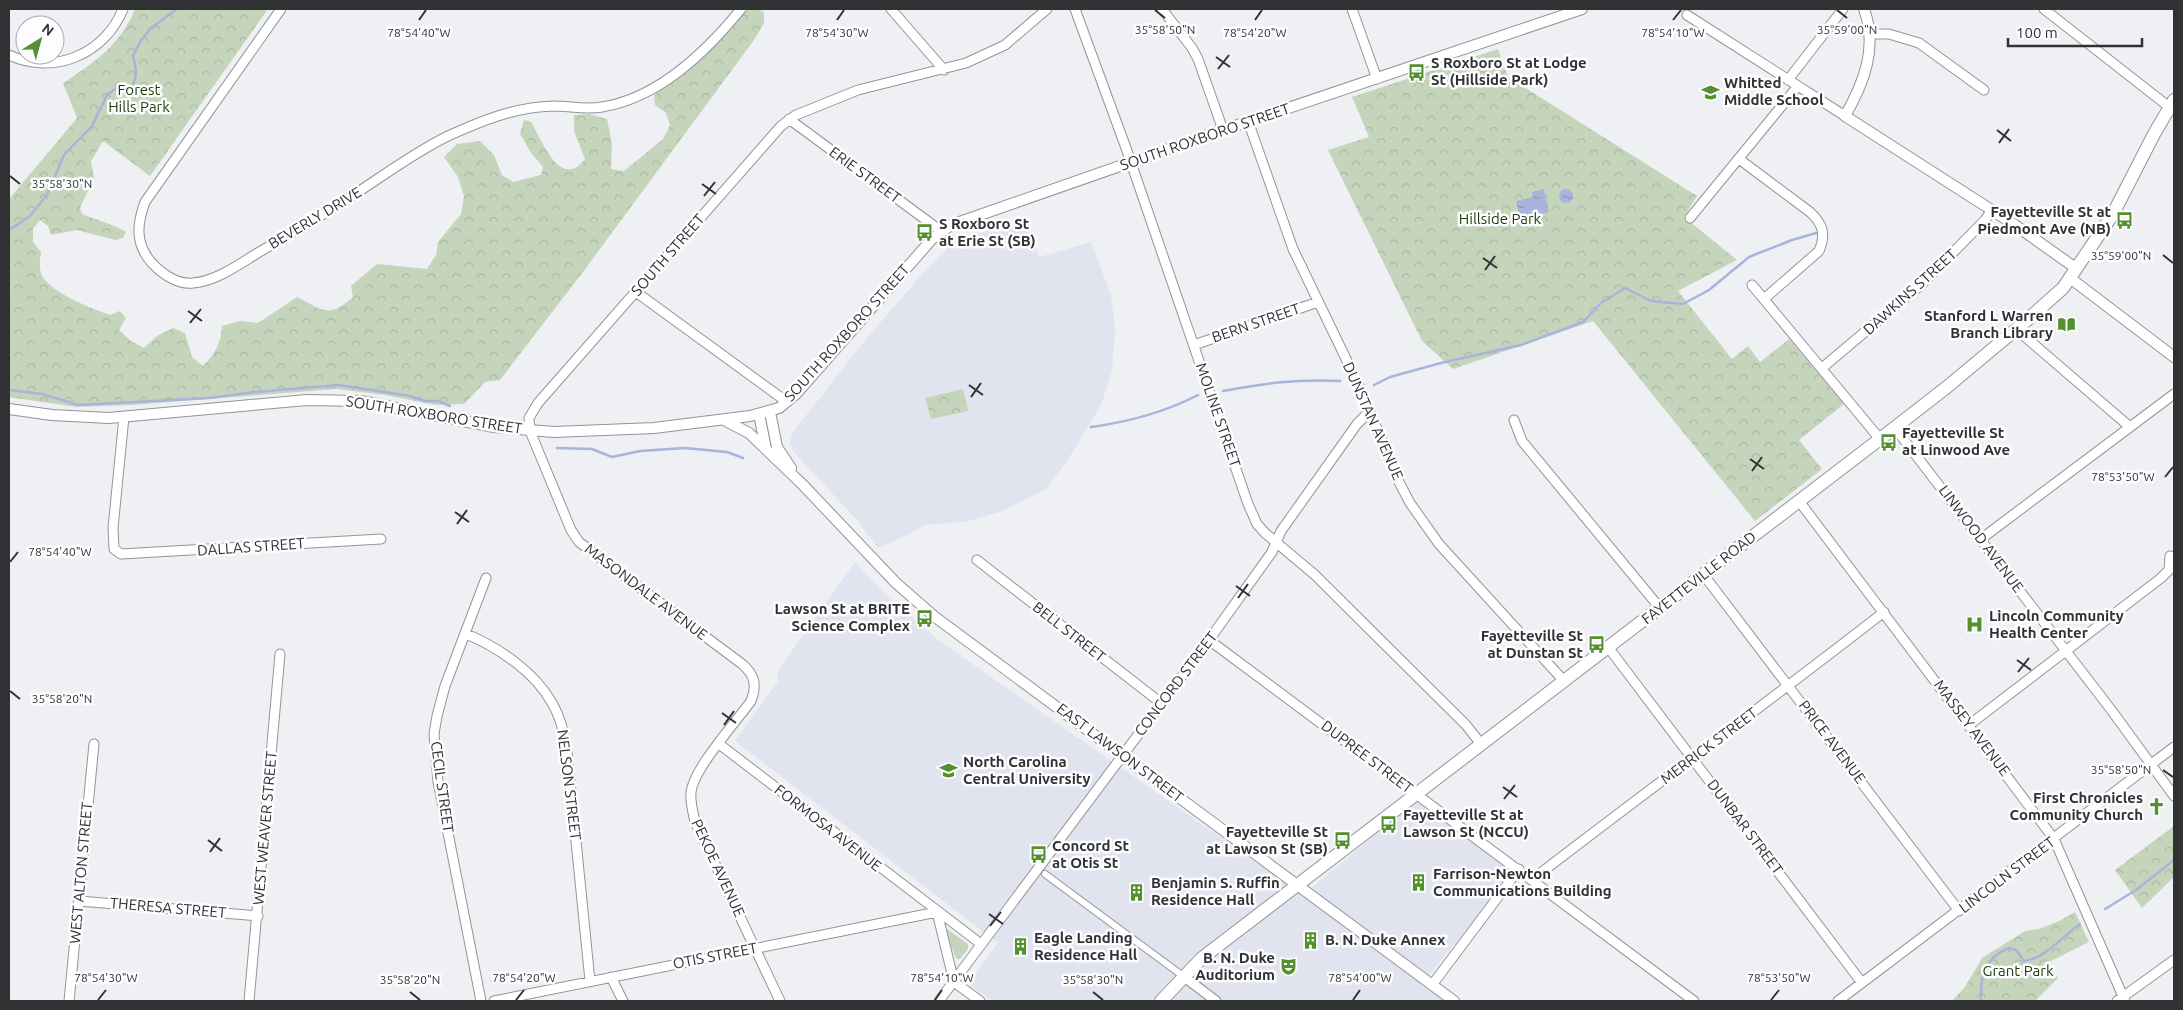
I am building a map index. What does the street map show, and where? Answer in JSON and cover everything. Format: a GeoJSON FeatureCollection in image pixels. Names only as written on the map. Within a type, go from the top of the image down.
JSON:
{"type":"FeatureCollection","features":[{"type":"Feature","properties":{"kind":"main road","name":"FAYETTEVILLE ROAD"},"geometry":{"type":"LineString","coordinates":[[1160,1001],[1202,958],[1880,439],[2053,298],[2073,274],[2113,214],[2172,106]]}},
{"type":"Feature","properties":{"kind":"street"},"geometry":{"type":"LineString","coordinates":[[9,55],[44,64],[74,58],[89,51],[106,38],[124,9]]}},
{"type":"Feature","properties":{"kind":"street","name":"BEVERLY DRIVE"},"geometry":{"type":"LineString","coordinates":[[281,9],[145,202],[138,224],[138,234],[142,250],[154,264],[176,281],[192,284],[227,271],[315,220],[444,138],[476,123],[510,112],[528,109],[552,106],[603,107],[643,94],[666,80],[686,64],[713,40],[740,9]]}},
{"type":"Feature","properties":{"kind":"street"},"geometry":{"type":"LineString","coordinates":[[890,9],[944,70]]}},
{"type":"Feature","properties":{"kind":"street","name":"SOUTH STREET"},"geometry":{"type":"LineString","coordinates":[[530,431],[529,418],[538,403],[770,136],[789,119],[872,85],[944,70],[966,63],[1005,44],[1047,9]]}},
{"type":"Feature","properties":{"kind":"street","name":"MOLINE STREET"},"geometry":{"type":"LineString","coordinates":[[1075,9],[1257,524],[1276,543],[1315,575],[1466,725],[1481,744]]}},
{"type":"Feature","properties":{"kind":"street"},"geometry":{"type":"LineString","coordinates":[[1162,9],[1192,48],[1198,59],[1223,130]]}},
{"type":"Feature","properties":{"kind":"street"},"geometry":{"type":"LineString","coordinates":[[1352,9],[1376,79]]}},
{"type":"Feature","properties":{"kind":"street","name":"SOUTH ROXBORO STREET"},"geometry":{"type":"LineString","coordinates":[[9,408],[80,417],[124,417],[283,401],[332,399],[384,404],[494,427],[530,431],[654,428],[723,420],[770,412],[787,402],[932,239],[942,231],[964,220],[1248,121],[1582,9]]}},
{"type":"Feature","properties":{"kind":"street"},"geometry":{"type":"LineString","coordinates":[[1788,80],[1843,9]]}},
{"type":"Feature","properties":{"kind":"street"},"geometry":{"type":"LineString","coordinates":[[1844,116],[1857,94],[1867,70],[1869,34],[1868,21],[1864,9]]}},
{"type":"Feature","properties":{"kind":"street"},"geometry":{"type":"LineString","coordinates":[[2044,9],[2172,106]]}},
{"type":"Feature","properties":{"kind":"street"},"geometry":{"type":"LineString","coordinates":[[1687,14],[1992,210],[2174,357]]}},
{"type":"Feature","properties":{"kind":"street"},"geometry":{"type":"LineString","coordinates":[[1869,34],[1889,34],[1919,43],[1984,90]]}},
{"type":"Feature","properties":{"kind":"street"},"geometry":{"type":"LineString","coordinates":[[1690,218],[1798,86]]}},
{"type":"Feature","properties":{"kind":"street","name":"ERIE STREET"},"geometry":{"type":"LineString","coordinates":[[789,119],[942,231]]}},
{"type":"Feature","properties":{"kind":"street","name":"DUNSTAN AVENUE"},"geometry":{"type":"LineString","coordinates":[[1248,121],[1283,224],[1370,411],[1399,482],[1439,544],[1564,681]]}},
{"type":"Feature","properties":{"kind":"street"},"geometry":{"type":"LineString","coordinates":[[1739,159],[1810,212],[1822,226],[1823,234],[1819,251],[1764,298]]}},
{"type":"Feature","properties":{"kind":"street","name":"DAWKINS STREET"},"geometry":{"type":"LineString","coordinates":[[1822,368],[1923,282],[1986,220],[1992,210]]}},
{"type":"Feature","properties":{"kind":"street"},"geometry":{"type":"LineString","coordinates":[[1752,285],[1880,439]]}},
{"type":"Feature","properties":{"kind":"street"},"geometry":{"type":"LineString","coordinates":[[636,292],[787,402]]}},
{"type":"Feature","properties":{"kind":"street","name":"BERN STREET"},"geometry":{"type":"LineString","coordinates":[[1194,345],[1318,302]]}},
{"type":"Feature","properties":{"kind":"street"},"geometry":{"type":"LineString","coordinates":[[2016,329],[2130,427]]}},
{"type":"Feature","properties":{"kind":"street"},"geometry":{"type":"LineString","coordinates":[[1981,539],[2174,394]]}},
{"type":"Feature","properties":{"kind":"street","name":"CONCORD STREET"},"geometry":{"type":"LineString","coordinates":[[939,1001],[1209,640],[1272,552],[1281,531],[1357,424],[1370,411]]}},
{"type":"Feature","properties":{"kind":"street","name":"EAST LAWSON STREET"},"geometry":{"type":"LineString","coordinates":[[770,412],[777,447],[803,485]]}},
{"type":"Feature","properties":{"kind":"street"},"geometry":{"type":"LineString","coordinates":[[759,414],[767,450]]}},
{"type":"Feature","properties":{"kind":"street","name":"DALLAS STREET"},"geometry":{"type":"LineString","coordinates":[[124,417],[113,528],[114,549],[121,554],[381,539]]}},
{"type":"Feature","properties":{"kind":"street","name":"EAST LAWSON STREET"},"geometry":{"type":"LineString","coordinates":[[723,420],[748,433],[767,450],[914,600],[1454,1001]]}},
{"type":"Feature","properties":{"kind":"street"},"geometry":{"type":"LineString","coordinates":[[1514,420],[1522,441],[1660,608]]}},
{"type":"Feature","properties":{"kind":"street","name":"LINWOOD AVENUE"},"geometry":{"type":"LineString","coordinates":[[1894,428],[2066,650],[2174,796]]}},
{"type":"Feature","properties":{"kind":"street","name":"MASONDALE AVENUE"},"geometry":{"type":"LineString","coordinates":[[530,431],[571,530],[580,542],[749,670],[753,676],[754,692],[743,712]]}},
{"type":"Feature","properties":{"kind":"street","name":"MASSEY AVENUE"},"geometry":{"type":"LineString","coordinates":[[1799,501],[2054,838],[2122,1000]]}},
{"type":"Feature","properties":{"kind":"street"},"geometry":{"type":"LineString","coordinates":[[1969,725],[2161,578],[2169,570],[2170,556]]}},
{"type":"Feature","properties":{"kind":"street","name":"BELL STREET"},"geometry":{"type":"LineString","coordinates":[[977,560],[1162,703]]}},
{"type":"Feature","properties":{"kind":"street","name":"PRICE AVENUE"},"geometry":{"type":"LineString","coordinates":[[1703,574],[1959,911]]}},
{"type":"Feature","properties":{"kind":"street","name":"CECIL STREET"},"geometry":{"type":"LineString","coordinates":[[481,1001],[438,782],[434,734],[445,686],[486,578]]}},
{"type":"Feature","properties":{"kind":"street","name":"MERRICK STREET"},"geometry":{"type":"LineString","coordinates":[[1534,880],[1605,823],[1789,686],[1884,612]]}},
{"type":"Feature","properties":{"kind":"street","name":"NELSON STREET"},"geometry":{"type":"LineString","coordinates":[[466,634],[494,648],[534,679],[552,702],[562,726],[567,751],[590,981]]}},
{"type":"Feature","properties":{"kind":"street","name":"DUPREE STREET"},"geometry":{"type":"LineString","coordinates":[[1209,640],[1534,880],[1694,1001]]}},
{"type":"Feature","properties":{"kind":"street","name":"DUNBAR STREET"},"geometry":{"type":"LineString","coordinates":[[1608,647],[1862,983]]}},
{"type":"Feature","properties":{"kind":"street","name":"WEST WEAVER STREET"},"geometry":{"type":"LineString","coordinates":[[250,1001],[280,654]]}},
{"type":"Feature","properties":{"kind":"street","name":"PEKOE AVENUE"},"geometry":{"type":"LineString","coordinates":[[743,712],[697,774],[691,792],[692,811],[695,822],[780,1001]]}},
{"type":"Feature","properties":{"kind":"street","name":"WEST ALTON STREET"},"geometry":{"type":"LineString","coordinates":[[69,1001],[94,744]]}},
{"type":"Feature","properties":{"kind":"street","name":"FORMOSA AVENUE"},"geometry":{"type":"LineString","coordinates":[[719,744],[981,944]]}},
{"type":"Feature","properties":{"kind":"street","name":"LINCOLN STREET"},"geometry":{"type":"LineString","coordinates":[[1838,1001],[2174,747]]}},
{"type":"Feature","properties":{"kind":"street"},"geometry":{"type":"LineString","coordinates":[[1432,985],[1519,869]]}},
{"type":"Feature","properties":{"kind":"street"},"geometry":{"type":"LineString","coordinates":[[1045,874],[1216,1001]]}},
{"type":"Feature","properties":{"kind":"street","name":"THERESA STREET"},"geometry":{"type":"LineString","coordinates":[[79,901],[258,916]]}},
{"type":"Feature","properties":{"kind":"street"},"geometry":{"type":"LineString","coordinates":[[937,912],[954,982],[980,1001]]}},
{"type":"Feature","properties":{"kind":"street","name":"OTIS STREET"},"geometry":{"type":"LineString","coordinates":[[494,1001],[937,912]]}},
{"type":"Feature","properties":{"kind":"street"},"geometry":{"type":"LineString","coordinates":[[2122,1000],[2174,960]]}},
{"type":"Feature","properties":{"kind":"street"},"geometry":{"type":"LineString","coordinates":[[611,977],[623,1001]]}},
{"type":"Feature","properties":{"kind":"shaded area"},"geometry":{"type":"Polygon","coordinates":[[[1024,217],[1039,257],[1091,242],[1111,295],[1115,330],[1112,371],[1101,405],[1067,461],[1046,489],[1003,511],[964,522],[924,525],[904,537],[878,548],[856,519],[792,450],[790,436],[866,339],[925,271],[952,244],[1024,217]]]}},
{"type":"Feature","properties":{"kind":"shaded area","name":"North Carolina Central University"},"geometry":{"type":"Polygon","coordinates":[[[855,562],[885,594],[941,642],[1303,895],[1416,800],[1513,873],[1424,981],[1452,1001],[992,1001],[968,983],[998,943],[735,741],[778,681],[777,672],[855,562]]]}},
{"type":"Feature","properties":{"kind":"green space","name":"Forest Hills Park"},"geometry":{"type":"Polygon","coordinates":[[[135,9],[268,9],[150,176],[103,141],[91,161],[94,178],[80,208],[82,214],[126,232],[123,238],[115,240],[77,230],[51,235],[48,226],[40,220],[33,229],[33,242],[41,252],[40,266],[42,276],[50,285],[65,296],[110,315],[120,311],[126,318],[119,330],[131,341],[144,348],[157,336],[173,328],[185,333],[192,357],[203,366],[217,348],[222,326],[240,321],[258,323],[297,297],[320,309],[331,310],[337,308],[353,297],[351,286],[377,264],[427,269],[436,255],[438,242],[461,214],[464,196],[458,177],[444,157],[457,144],[480,141],[494,155],[502,175],[513,182],[541,175],[543,167],[531,153],[520,134],[524,120],[531,122],[553,159],[560,166],[568,169],[576,167],[585,159],[574,131],[574,115],[589,114],[607,119],[612,144],[611,169],[624,171],[663,139],[670,125],[666,113],[655,105],[654,95],[704,55],[748,9],[758,9],[764,12],[764,23],[754,40],[586,268],[500,380],[485,382],[464,404],[436,405],[385,395],[336,389],[131,405],[76,407],[9,397],[9,199],[77,118],[63,83],[96,60],[114,43],[122,33],[135,9]]]}},
{"type":"Feature","properties":{"kind":"green space","name":"Hillside Park"},"geometry":{"type":"Polygon","coordinates":[[[1498,49],[1508,77],[1697,196],[1684,217],[1737,260],[1678,291],[1732,359],[1748,346],[1760,362],[1789,339],[1844,404],[1799,440],[1822,469],[1755,521],[1593,321],[1453,369],[1422,341],[1328,150],[1369,137],[1352,97],[1498,49]]]}},
{"type":"Feature","properties":{"kind":"green space"},"geometry":{"type":"Polygon","coordinates":[[[963,389],[968,411],[931,419],[925,398],[963,389]]]}},
{"type":"Feature","properties":{"kind":"green space"},"geometry":{"type":"Polygon","coordinates":[[[2174,826],[2174,877],[2142,908],[2115,870],[2174,826]]]}},
{"type":"Feature","properties":{"kind":"green space","name":"Grant Park"},"geometry":{"type":"Polygon","coordinates":[[[2075,912],[2089,942],[2047,963],[2058,978],[2035,1001],[1952,1001],[1965,987],[1982,958],[2025,931],[2039,929],[2075,912]]]}},
{"type":"Feature","properties":{"kind":"green space"},"geometry":{"type":"Polygon","coordinates":[[[947,929],[968,944],[968,949],[960,959],[957,959],[955,956],[946,933],[947,929]]]}},
{"type":"Feature","properties":{"kind":"water"},"geometry":{"type":"Polygon","coordinates":[[[1544,189],[1549,212],[1520,219],[1516,201],[1533,197],[1532,192],[1544,189]]]}},
{"type":"Feature","properties":{"kind":"water"},"geometry":{"type":"Polygon","coordinates":[[[1563,189],[1569,189],[1573,196],[1569,203],[1563,203],[1559,199],[1559,193],[1563,189]]]}},
{"type":"Feature","properties":{"kind":"waterway"},"geometry":{"type":"LineString","coordinates":[[9,230],[29,217],[47,195],[64,155],[92,126],[107,95],[118,87],[131,87],[136,76],[133,56],[140,42],[150,29],[177,9]]}},
{"type":"Feature","properties":{"kind":"waterway"},"geometry":{"type":"LineString","coordinates":[[1374,385],[1390,377],[1441,363],[1521,345],[1583,322],[1601,303],[1625,288],[1651,301],[1683,304],[1709,290],[1749,257],[1792,240],[1816,233]]}},
{"type":"Feature","properties":{"kind":"waterway"},"geometry":{"type":"LineString","coordinates":[[1223,391],[1281,382],[1340,381]]}},
{"type":"Feature","properties":{"kind":"waterway"},"geometry":{"type":"LineString","coordinates":[[9,390],[42,394],[78,405],[209,398],[339,385],[410,396],[425,401],[438,401],[450,406]]}},
{"type":"Feature","properties":{"kind":"waterway"},"geometry":{"type":"LineString","coordinates":[[1091,427],[1146,416],[1198,395]]}},
{"type":"Feature","properties":{"kind":"waterway"},"geometry":{"type":"LineString","coordinates":[[557,448],[592,449],[612,457],[640,451],[685,448],[727,452],[743,458]]}},
{"type":"Feature","properties":{"kind":"waterway"},"geometry":{"type":"LineString","coordinates":[[2105,909],[2136,890],[2174,860]]}},
{"type":"Feature","properties":{"kind":"waterway"},"geometry":{"type":"LineString","coordinates":[[1981,1001],[1981,984],[1985,969],[1994,957],[2009,948],[2016,950],[2024,961],[2032,959],[2047,951],[2080,924]]}},
{"type":"Feature","properties":{"kind":"place","name":"S Roxboro St at Lodge St (Hillside Park)"},"geometry":{"type":"Point","coordinates":[1417,72]}},
{"type":"Feature","properties":{"kind":"place","name":"Whitted Middle School"},"geometry":{"type":"Point","coordinates":[1710,92]}},
{"type":"Feature","properties":{"kind":"place","name":"Fayetteville St at Piedmont Ave (NB)"},"geometry":{"type":"Point","coordinates":[2125,221]}},
{"type":"Feature","properties":{"kind":"place","name":"S Roxboro St at Erie St (SB)"},"geometry":{"type":"Point","coordinates":[925,233]}},
{"type":"Feature","properties":{"kind":"place","name":"Stanford L Warren Branch Library"},"geometry":{"type":"Point","coordinates":[2067,325]}},
{"type":"Feature","properties":{"kind":"place","name":"Fayetteville St at Linwood Ave"},"geometry":{"type":"Point","coordinates":[1888,442]}},
{"type":"Feature","properties":{"kind":"place","name":"Lawson St at BRITE Science Complex"},"geometry":{"type":"Point","coordinates":[924,618]}},
{"type":"Feature","properties":{"kind":"place","name":"Lincoln Community Health Center"},"geometry":{"type":"Point","coordinates":[1975,625]}},
{"type":"Feature","properties":{"kind":"place","name":"Fayetteville St at Dunstan St"},"geometry":{"type":"Point","coordinates":[1597,645]}},
{"type":"Feature","properties":{"kind":"place","name":"North Carolina Central University"},"geometry":{"type":"Point","coordinates":[949,771]}},
{"type":"Feature","properties":{"kind":"place","name":"First Chronicles Community Church"},"geometry":{"type":"Point","coordinates":[2157,807]}},
{"type":"Feature","properties":{"kind":"place","name":"Fayetteville St at Lawson St (NCCU)"},"geometry":{"type":"Point","coordinates":[1389,824]}},
{"type":"Feature","properties":{"kind":"place","name":"Fayetteville St at Lawson St (SB)"},"geometry":{"type":"Point","coordinates":[1342,841]}},
{"type":"Feature","properties":{"kind":"place","name":"Concord St at Otis St"},"geometry":{"type":"Point","coordinates":[1038,855]}},
{"type":"Feature","properties":{"kind":"place","name":"Farrison-Newton Communications Building"},"geometry":{"type":"Point","coordinates":[1419,883]}},
{"type":"Feature","properties":{"kind":"place","name":"Benjamin S. Ruffin Residence Hall"},"geometry":{"type":"Point","coordinates":[1137,892]}},
{"type":"Feature","properties":{"kind":"place","name":"B. N. Duke Annex"},"geometry":{"type":"Point","coordinates":[1311,940]}},
{"type":"Feature","properties":{"kind":"place","name":"Eagle Landing Residence Hall"},"geometry":{"type":"Point","coordinates":[1020,947]}},
{"type":"Feature","properties":{"kind":"place","name":"B. N. Duke Auditorium"},"geometry":{"type":"Point","coordinates":[1289,967]}}]}
